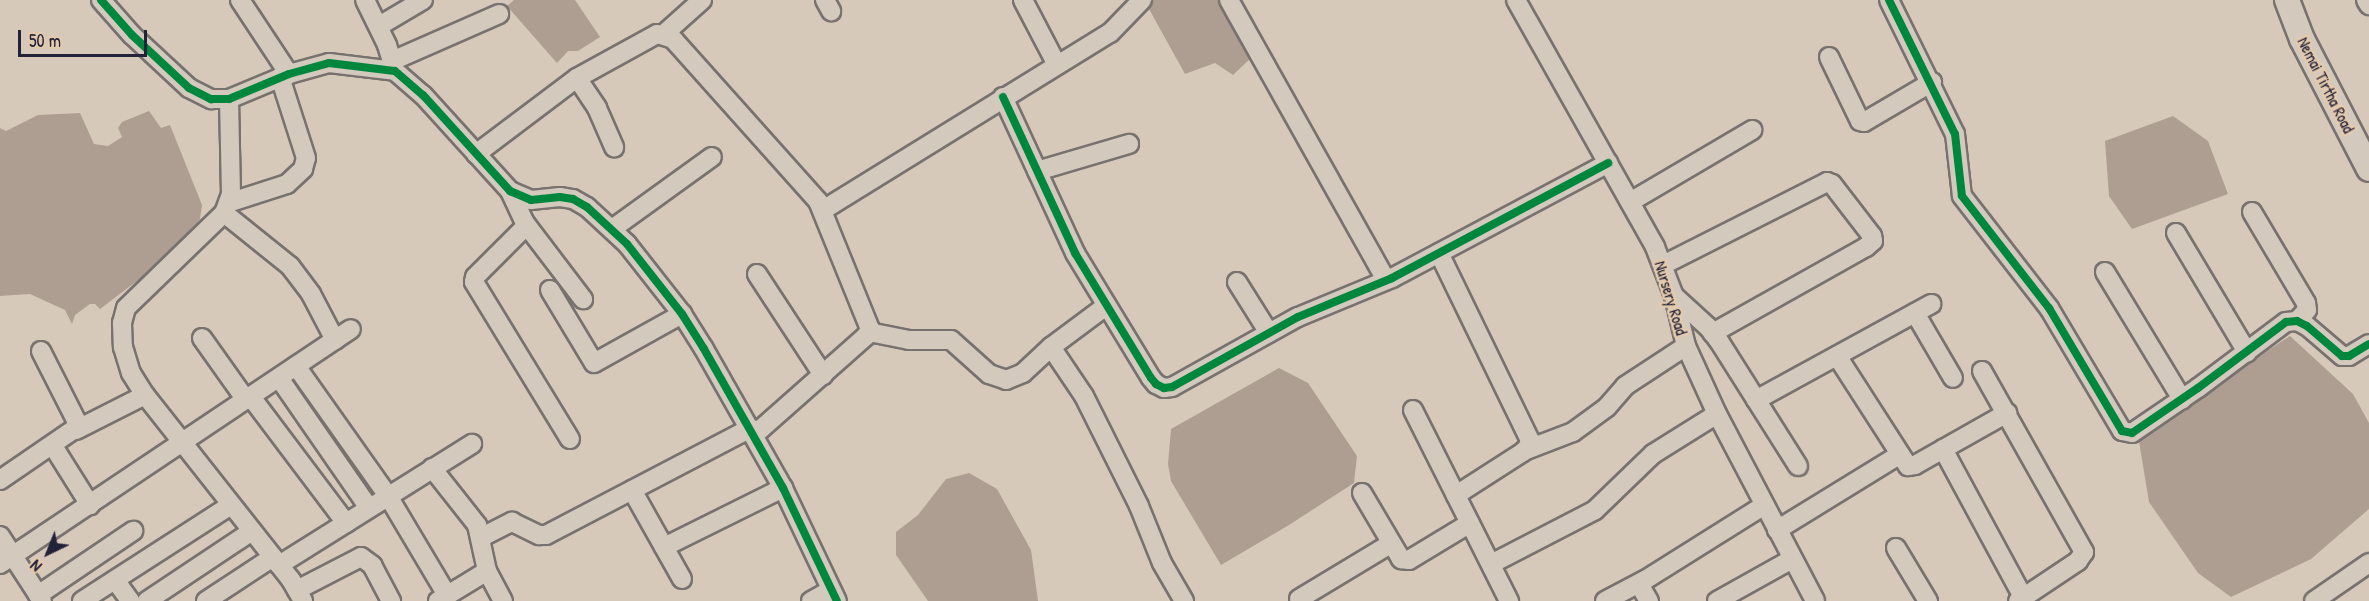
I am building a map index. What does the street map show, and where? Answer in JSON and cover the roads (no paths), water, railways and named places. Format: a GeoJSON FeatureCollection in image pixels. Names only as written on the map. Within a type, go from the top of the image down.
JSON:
{"type":"FeatureCollection","features":[{"type":"Feature","properties":{"kind":"street"},"geometry":{"type":"LineString","coordinates":[[101,0],[132,35],[189,88],[211,99],[229,99],[284,75],[329,63],[393,66],[499,14]]}},
{"type":"Feature","properties":{"kind":"street"},"geometry":{"type":"LineString","coordinates":[[240,0],[284,75],[306,158],[303,169],[287,184],[226,208],[126,308],[122,323],[123,347],[130,373],[276,561],[300,596],[361,557],[372,566],[391,601]]}},
{"type":"Feature","properties":{"kind":"street"},"geometry":{"type":"LineString","coordinates":[[365,0],[379,26],[393,66],[423,95],[510,191],[525,223],[583,299]]}},
{"type":"Feature","properties":{"kind":"street"},"geometry":{"type":"LineString","coordinates":[[379,26],[423,0]]}},
{"type":"Feature","properties":{"kind":"street"},"geometry":{"type":"LineString","coordinates":[[664,34],[702,0]]}},
{"type":"Feature","properties":{"kind":"street"},"geometry":{"type":"LineString","coordinates":[[1023,0],[1057,65]]}},
{"type":"Feature","properties":{"kind":"street"},"geometry":{"type":"LineString","coordinates":[[823,210],[1110,33],[1142,0]]}},
{"type":"Feature","properties":{"kind":"street"},"geometry":{"type":"LineString","coordinates":[[1229,0],[1386,280]]}},
{"type":"Feature","properties":{"kind":"street","name":"Nursery Road"},"geometry":{"type":"LineString","coordinates":[[1516,0],[1663,265],[1674,296],[1686,346],[1763,506],[1815,601]]}},
{"type":"Feature","properties":{"kind":"street"},"geometry":{"type":"LineString","coordinates":[[1889,0],[1932,82],[1957,140],[1962,196],[2043,298],[2119,428],[2132,433],[2286,322],[2297,321],[2307,326],[2342,356],[2349,356],[2369,344]]}},
{"type":"Feature","properties":{"kind":"street","name":"Nemai Tirtha Road"},"geometry":{"type":"LineString","coordinates":[[2287,0],[2302,39],[2369,169]]}},
{"type":"Feature","properties":{"kind":"street"},"geometry":{"type":"LineString","coordinates":[[2366,0],[2369,5]]}},
{"type":"Feature","properties":{"kind":"street"},"geometry":{"type":"LineString","coordinates":[[476,154],[577,78],[657,34],[664,34],[672,39],[810,189],[823,210],[869,323],[869,332],[823,375],[752,432],[546,535],[538,535],[512,522],[482,537]]}},
{"type":"Feature","properties":{"kind":"street"},"geometry":{"type":"LineString","coordinates":[[1829,57],[1860,121],[1864,122],[1932,82]]}},
{"type":"Feature","properties":{"kind":"street"},"geometry":{"type":"LineString","coordinates":[[577,78],[597,108],[614,147]]}},
{"type":"Feature","properties":{"kind":"street"},"geometry":{"type":"LineString","coordinates":[[1003,97],[1075,253],[1151,378],[1164,388],[1172,387],[1298,317],[1386,280],[1608,163]]}},
{"type":"Feature","properties":{"kind":"street"},"geometry":{"type":"LineString","coordinates":[[226,208],[231,194],[229,99]]}},
{"type":"Feature","properties":{"kind":"street"},"geometry":{"type":"LineString","coordinates":[[1630,202],[1752,129]]}},
{"type":"Feature","properties":{"kind":"street"},"geometry":{"type":"LineString","coordinates":[[1037,171],[1130,144]]}},
{"type":"Feature","properties":{"kind":"street"},"geometry":{"type":"LineString","coordinates":[[612,229],[712,157]]}},
{"type":"Feature","properties":{"kind":"street"},"geometry":{"type":"LineString","coordinates":[[1663,265],[1827,182],[1832,184],[1872,236],[1873,241],[1866,247],[1713,333]]}},
{"type":"Feature","properties":{"kind":"street"},"geometry":{"type":"LineString","coordinates":[[510,191],[531,200],[560,197],[573,199],[612,229],[627,244],[682,314],[783,488],[834,595],[811,601]]}},
{"type":"Feature","properties":{"kind":"street"},"geometry":{"type":"LineString","coordinates":[[226,208],[290,266],[311,294],[335,340]]}},
{"type":"Feature","properties":{"kind":"street"},"geometry":{"type":"LineString","coordinates":[[2252,212],[2307,303],[2307,310],[2297,321]]}},
{"type":"Feature","properties":{"kind":"street"},"geometry":{"type":"LineString","coordinates":[[525,223],[524,229],[475,277],[474,282],[570,439]]}},
{"type":"Feature","properties":{"kind":"street"},"geometry":{"type":"LineString","coordinates":[[2176,233],[2247,352]]}},
{"type":"Feature","properties":{"kind":"street"},"geometry":{"type":"LineString","coordinates":[[1439,253],[1530,440],[1526,450]]}},
{"type":"Feature","properties":{"kind":"street"},"geometry":{"type":"LineString","coordinates":[[2105,272],[2182,399]]}},
{"type":"Feature","properties":{"kind":"street"},"geometry":{"type":"LineString","coordinates":[[757,274],[823,375]]}},
{"type":"Feature","properties":{"kind":"street"},"geometry":{"type":"LineString","coordinates":[[1237,282],[1269,333]]}},
{"type":"Feature","properties":{"kind":"street"},"geometry":{"type":"LineString","coordinates":[[550,290],[592,362],[596,363],[682,314]]}},
{"type":"Feature","properties":{"kind":"street"},"geometry":{"type":"LineString","coordinates":[[1674,296],[1713,333],[1798,466]]}},
{"type":"Feature","properties":{"kind":"street"},"geometry":{"type":"LineString","coordinates":[[1756,400],[1931,304]]}},
{"type":"Feature","properties":{"kind":"street"},"geometry":{"type":"LineString","coordinates":[[869,332],[909,340],[951,340],[961,346],[985,370],[1006,380],[1023,373],[1051,347],[1106,306]]}},
{"type":"Feature","properties":{"kind":"street"},"geometry":{"type":"LineString","coordinates":[[1915,313],[1953,378]]}},
{"type":"Feature","properties":{"kind":"street"},"geometry":{"type":"LineString","coordinates":[[6,560],[351,329]]}},
{"type":"Feature","properties":{"kind":"street"},"geometry":{"type":"LineString","coordinates":[[202,338],[346,523]]}},
{"type":"Feature","properties":{"kind":"street"},"geometry":{"type":"LineString","coordinates":[[1456,495],[1526,450],[1573,432],[1607,408],[1625,386],[1686,346]]}},
{"type":"Feature","properties":{"kind":"street"},"geometry":{"type":"LineString","coordinates":[[1051,347],[1084,396],[1139,506],[1162,563],[1184,601]]}},
{"type":"Feature","properties":{"kind":"street"},"geometry":{"type":"LineString","coordinates":[[41,351],[80,426],[76,430]]}},
{"type":"Feature","properties":{"kind":"street"},"geometry":{"type":"LineString","coordinates":[[1837,356],[1908,466],[1915,465],[2007,413]]}},
{"type":"Feature","properties":{"kind":"street"},"geometry":{"type":"LineString","coordinates":[[296,366],[388,496],[450,597],[487,572]]}},
{"type":"Feature","properties":{"kind":"street"},"geometry":{"type":"LineString","coordinates":[[1942,449],[2020,599],[2078,561],[2084,552],[1982,371]]}},
{"type":"Feature","properties":{"kind":"street"},"geometry":{"type":"LineString","coordinates":[[279,378],[369,508]]}},
{"type":"Feature","properties":{"kind":"street"},"geometry":{"type":"LineString","coordinates":[[0,479],[76,430],[145,394]]}},
{"type":"Feature","properties":{"kind":"street"},"geometry":{"type":"LineString","coordinates":[[1413,410],[1491,564],[1506,600]]}},
{"type":"Feature","properties":{"kind":"street"},"geometry":{"type":"LineString","coordinates":[[1491,564],[1596,510],[1653,454],[1717,414]]}},
{"type":"Feature","properties":{"kind":"street"},"geometry":{"type":"LineString","coordinates":[[206,601],[346,523],[472,444]]}},
{"type":"Feature","properties":{"kind":"street"},"geometry":{"type":"LineString","coordinates":[[53,446],[90,504]]}},
{"type":"Feature","properties":{"kind":"street"},"geometry":{"type":"LineString","coordinates":[[1777,530],[1899,455]]}},
{"type":"Feature","properties":{"kind":"street"},"geometry":{"type":"LineString","coordinates":[[432,468],[475,521],[482,537],[487,572],[503,601]]}},
{"type":"Feature","properties":{"kind":"street"},"geometry":{"type":"LineString","coordinates":[[664,547],[783,488]]}},
{"type":"Feature","properties":{"kind":"street"},"geometry":{"type":"LineString","coordinates":[[632,490],[682,579]]}},
{"type":"Feature","properties":{"kind":"street"},"geometry":{"type":"LineString","coordinates":[[1362,494],[1398,557],[1409,560],[1470,523]]}},
{"type":"Feature","properties":{"kind":"street"},"geometry":{"type":"LineString","coordinates":[[82,601],[231,504]]}},
{"type":"Feature","properties":{"kind":"street"},"geometry":{"type":"LineString","coordinates":[[1605,601],[1639,584],[1763,506]]}},
{"type":"Feature","properties":{"kind":"street"},"geometry":{"type":"LineString","coordinates":[[0,536],[6,560],[40,598],[133,531]]}},
{"type":"Feature","properties":{"kind":"street"},"geometry":{"type":"LineString","coordinates":[[147,601],[252,531]]}},
{"type":"Feature","properties":{"kind":"street"},"geometry":{"type":"LineString","coordinates":[[1299,599],[1390,544]]}},
{"type":"Feature","properties":{"kind":"street"},"geometry":{"type":"LineString","coordinates":[[1896,548],[1928,601]]}},
{"type":"Feature","properties":{"kind":"street"},"geometry":{"type":"LineString","coordinates":[[1717,601],[1792,559]]}},
{"type":"Feature","properties":{"kind":"street"},"geometry":{"type":"LineString","coordinates":[[2314,601],[2369,563]]}},
{"type":"Feature","properties":{"kind":"street"},"geometry":{"type":"LineString","coordinates":[[115,580],[130,601]]}},
{"type":"Feature","properties":{"kind":"street"},"geometry":{"type":"LineString","coordinates":[[1639,584],[1649,601]]}}]}
